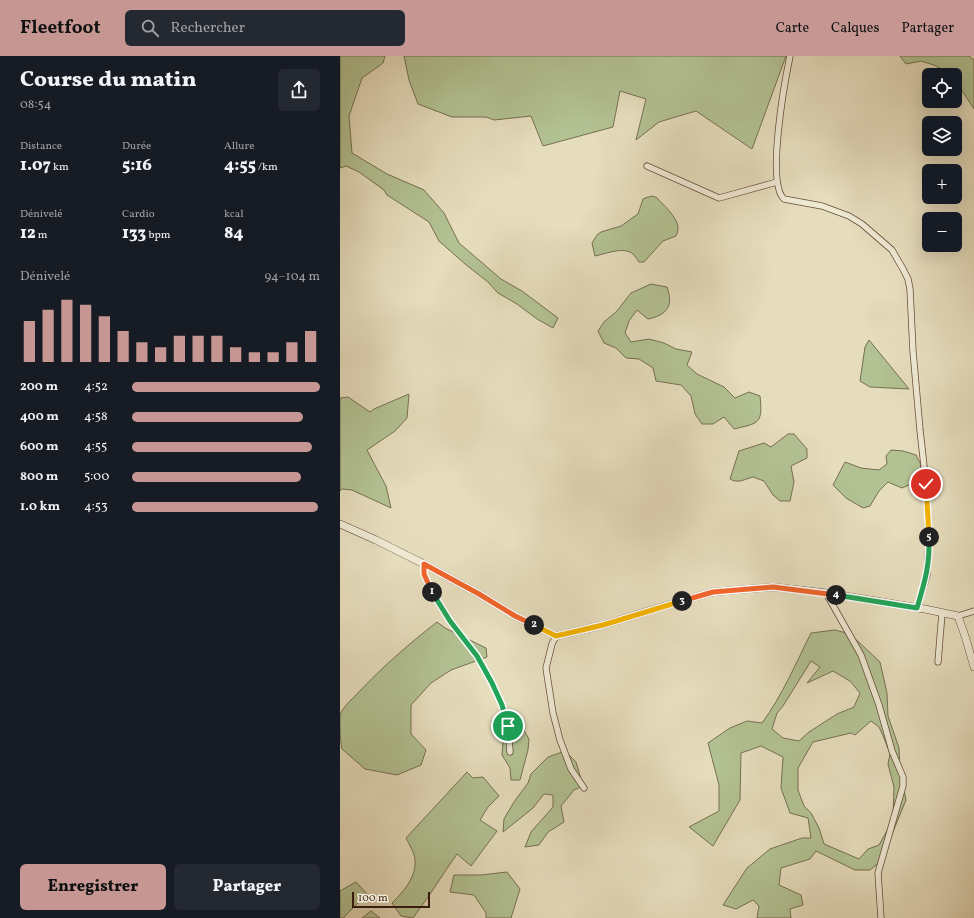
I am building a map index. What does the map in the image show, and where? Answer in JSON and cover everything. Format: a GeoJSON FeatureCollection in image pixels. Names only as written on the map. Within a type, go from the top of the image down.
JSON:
{"type":"FeatureCollection","features":[{"type":"Feature","properties":{"kind":"street"},"geometry":{"type":"LineString","coordinates":[[790,56],[778,130],[777,182],[781,196],[784,199],[822,206],[849,216],[862,224],[892,250],[904,269],[908,279],[910,289],[913,351],[926,484],[929,541],[927,575],[917,608]]}},
{"type":"Feature","properties":{"kind":"street"},"geometry":{"type":"LineString","coordinates":[[648,166],[719,198],[777,182]]}},
{"type":"Feature","properties":{"kind":"street"},"geometry":{"type":"LineString","coordinates":[[340,524],[424,564],[479,594],[515,616],[556,636],[603,625],[713,592],[773,587],[826,593],[958,616],[974,611]]}},
{"type":"Feature","properties":{"kind":"street"},"geometry":{"type":"LineString","coordinates":[[424,564],[424,574],[430,589],[450,621],[477,656],[492,683],[502,705],[508,726],[510,752]]}},
{"type":"Feature","properties":{"kind":"street"},"geometry":{"type":"LineString","coordinates":[[826,593],[861,655],[880,704],[892,752],[903,776],[903,786],[878,873],[881,918]]}},
{"type":"Feature","properties":{"kind":"street"},"geometry":{"type":"LineString","coordinates":[[938,662],[942,613]]}},
{"type":"Feature","properties":{"kind":"street"},"geometry":{"type":"LineString","coordinates":[[958,616],[974,667]]}},
{"type":"Feature","properties":{"kind":"street"},"geometry":{"type":"LineString","coordinates":[[556,636],[552,644],[546,668],[553,713],[560,740],[571,769],[584,788]]}},
{"type":"Feature","properties":{"kind":"green space"},"geometry":{"type":"Polygon","coordinates":[[[340,56],[385,56],[383,63],[362,78],[349,116],[352,153],[387,174],[424,190],[444,213],[459,243],[501,279],[522,291],[558,318],[553,328],[498,293],[488,282],[439,241],[429,222],[387,195],[384,190],[359,172],[346,166],[340,168],[340,56]]]}},
{"type":"Feature","properties":{"kind":"green space"},"geometry":{"type":"Polygon","coordinates":[[[404,56],[786,56],[752,149],[696,111],[659,122],[636,140],[646,99],[620,91],[613,127],[543,146],[531,116],[494,120],[486,117],[452,117],[418,104],[409,80],[404,56]]]}},
{"type":"Feature","properties":{"kind":"green space"},"geometry":{"type":"Polygon","coordinates":[[[900,56],[969,56],[974,60],[974,109],[962,90],[962,68],[939,68],[921,61],[906,64],[900,56]]]}},
{"type":"Feature","properties":{"kind":"green space"},"geometry":{"type":"Polygon","coordinates":[[[653,196],[665,206],[676,220],[678,231],[676,236],[663,241],[644,262],[639,262],[633,254],[625,251],[614,251],[595,256],[592,243],[597,235],[601,232],[621,226],[638,214],[643,199],[653,196]]]}},
{"type":"Feature","properties":{"kind":"green space"},"geometry":{"type":"Polygon","coordinates":[[[651,284],[667,287],[670,299],[669,304],[667,309],[660,315],[648,319],[637,310],[629,321],[625,333],[631,342],[649,339],[664,343],[676,349],[692,352],[687,365],[697,374],[724,387],[735,398],[749,392],[760,396],[761,412],[758,421],[734,429],[724,417],[713,424],[702,424],[695,414],[691,396],[681,385],[656,381],[653,368],[639,359],[626,358],[616,348],[604,343],[598,331],[604,322],[617,311],[631,293],[651,284]]]}},
{"type":"Feature","properties":{"kind":"green space"},"geometry":{"type":"Polygon","coordinates":[[[869,340],[909,389],[870,387],[860,381],[865,347],[869,340]]]}},
{"type":"Feature","properties":{"kind":"green space"},"geometry":{"type":"Polygon","coordinates":[[[409,394],[407,418],[395,431],[367,450],[386,486],[391,508],[352,490],[342,489],[340,491],[340,398],[348,397],[370,412],[409,394]]]}},
{"type":"Feature","properties":{"kind":"green space"},"geometry":{"type":"Polygon","coordinates":[[[788,434],[794,434],[807,449],[807,458],[791,466],[794,482],[790,501],[780,501],[773,495],[764,481],[753,477],[739,481],[730,479],[739,451],[764,443],[771,447],[788,434]]]}},
{"type":"Feature","properties":{"kind":"green space"},"geometry":{"type":"Polygon","coordinates":[[[891,450],[903,451],[916,455],[921,465],[920,480],[902,488],[888,482],[879,491],[870,506],[863,508],[846,498],[833,485],[845,462],[861,468],[879,470],[887,464],[886,456],[891,450]]]}},
{"type":"Feature","properties":{"kind":"green space"},"geometry":{"type":"Polygon","coordinates":[[[437,622],[445,628],[486,648],[487,657],[451,670],[431,683],[411,705],[411,734],[426,750],[421,765],[397,775],[365,769],[342,749],[340,727],[341,712],[366,684],[386,665],[437,622]]]}},
{"type":"Feature","properties":{"kind":"green space"},"geometry":{"type":"Polygon","coordinates":[[[835,630],[850,634],[880,662],[887,693],[888,716],[899,748],[900,769],[906,800],[881,861],[870,870],[855,870],[816,851],[810,859],[781,868],[779,885],[801,895],[803,905],[790,909],[791,918],[757,918],[759,906],[753,900],[736,909],[723,905],[747,868],[770,849],[802,838],[811,838],[808,818],[790,813],[781,788],[783,757],[761,746],[741,753],[740,800],[713,846],[689,827],[719,811],[719,785],[708,743],[730,728],[747,721],[762,723],[782,691],[811,633],[835,630]],[[811,661],[777,713],[772,729],[783,738],[799,741],[809,732],[837,714],[854,707],[860,693],[850,681],[833,671],[807,683],[820,667],[811,661]],[[871,721],[855,735],[851,733],[813,742],[798,768],[798,790],[804,806],[811,813],[819,828],[824,844],[859,859],[868,849],[879,845],[893,820],[894,787],[888,764],[890,754],[879,727],[871,721]]]}},
{"type":"Feature","properties":{"kind":"green space"},"geometry":{"type":"Polygon","coordinates":[[[513,729],[523,729],[529,739],[528,750],[520,780],[511,780],[510,768],[502,755],[503,742],[513,729]]]}},
{"type":"Feature","properties":{"kind":"green space"},"geometry":{"type":"Polygon","coordinates":[[[565,751],[576,762],[583,786],[574,790],[561,806],[564,822],[548,832],[539,845],[525,847],[531,832],[553,807],[553,795],[544,794],[533,808],[503,832],[504,819],[528,783],[531,774],[548,757],[565,751]]]}},
{"type":"Feature","properties":{"kind":"green space"},"geometry":{"type":"Polygon","coordinates":[[[467,772],[473,778],[483,777],[499,796],[488,807],[480,820],[497,831],[471,866],[457,854],[413,918],[401,916],[392,903],[401,894],[412,878],[415,866],[414,854],[406,838],[467,772]]]}},
{"type":"Feature","properties":{"kind":"green space"},"geometry":{"type":"Polygon","coordinates":[[[507,872],[520,889],[511,918],[486,918],[486,913],[474,895],[450,892],[454,875],[481,875],[507,872]]]}},
{"type":"Feature","properties":{"kind":"green space"},"geometry":{"type":"Polygon","coordinates":[[[356,882],[367,894],[344,918],[340,918],[340,891],[356,882]]]}},
{"type":"Feature","properties":{"kind":"green space"},"geometry":{"type":"Polygon","coordinates":[[[371,911],[380,918],[362,918],[371,911]]]}},
{"type":"Feature","properties":{"kind":"route"},"geometry":{"type":"LineString","coordinates":[[508,726],[502,705],[477,656],[450,621],[430,589],[424,574],[424,564],[479,594],[515,616],[556,636],[603,625],[713,592],[773,587],[826,593],[917,608],[927,575],[929,562],[926,484]]}}]}
